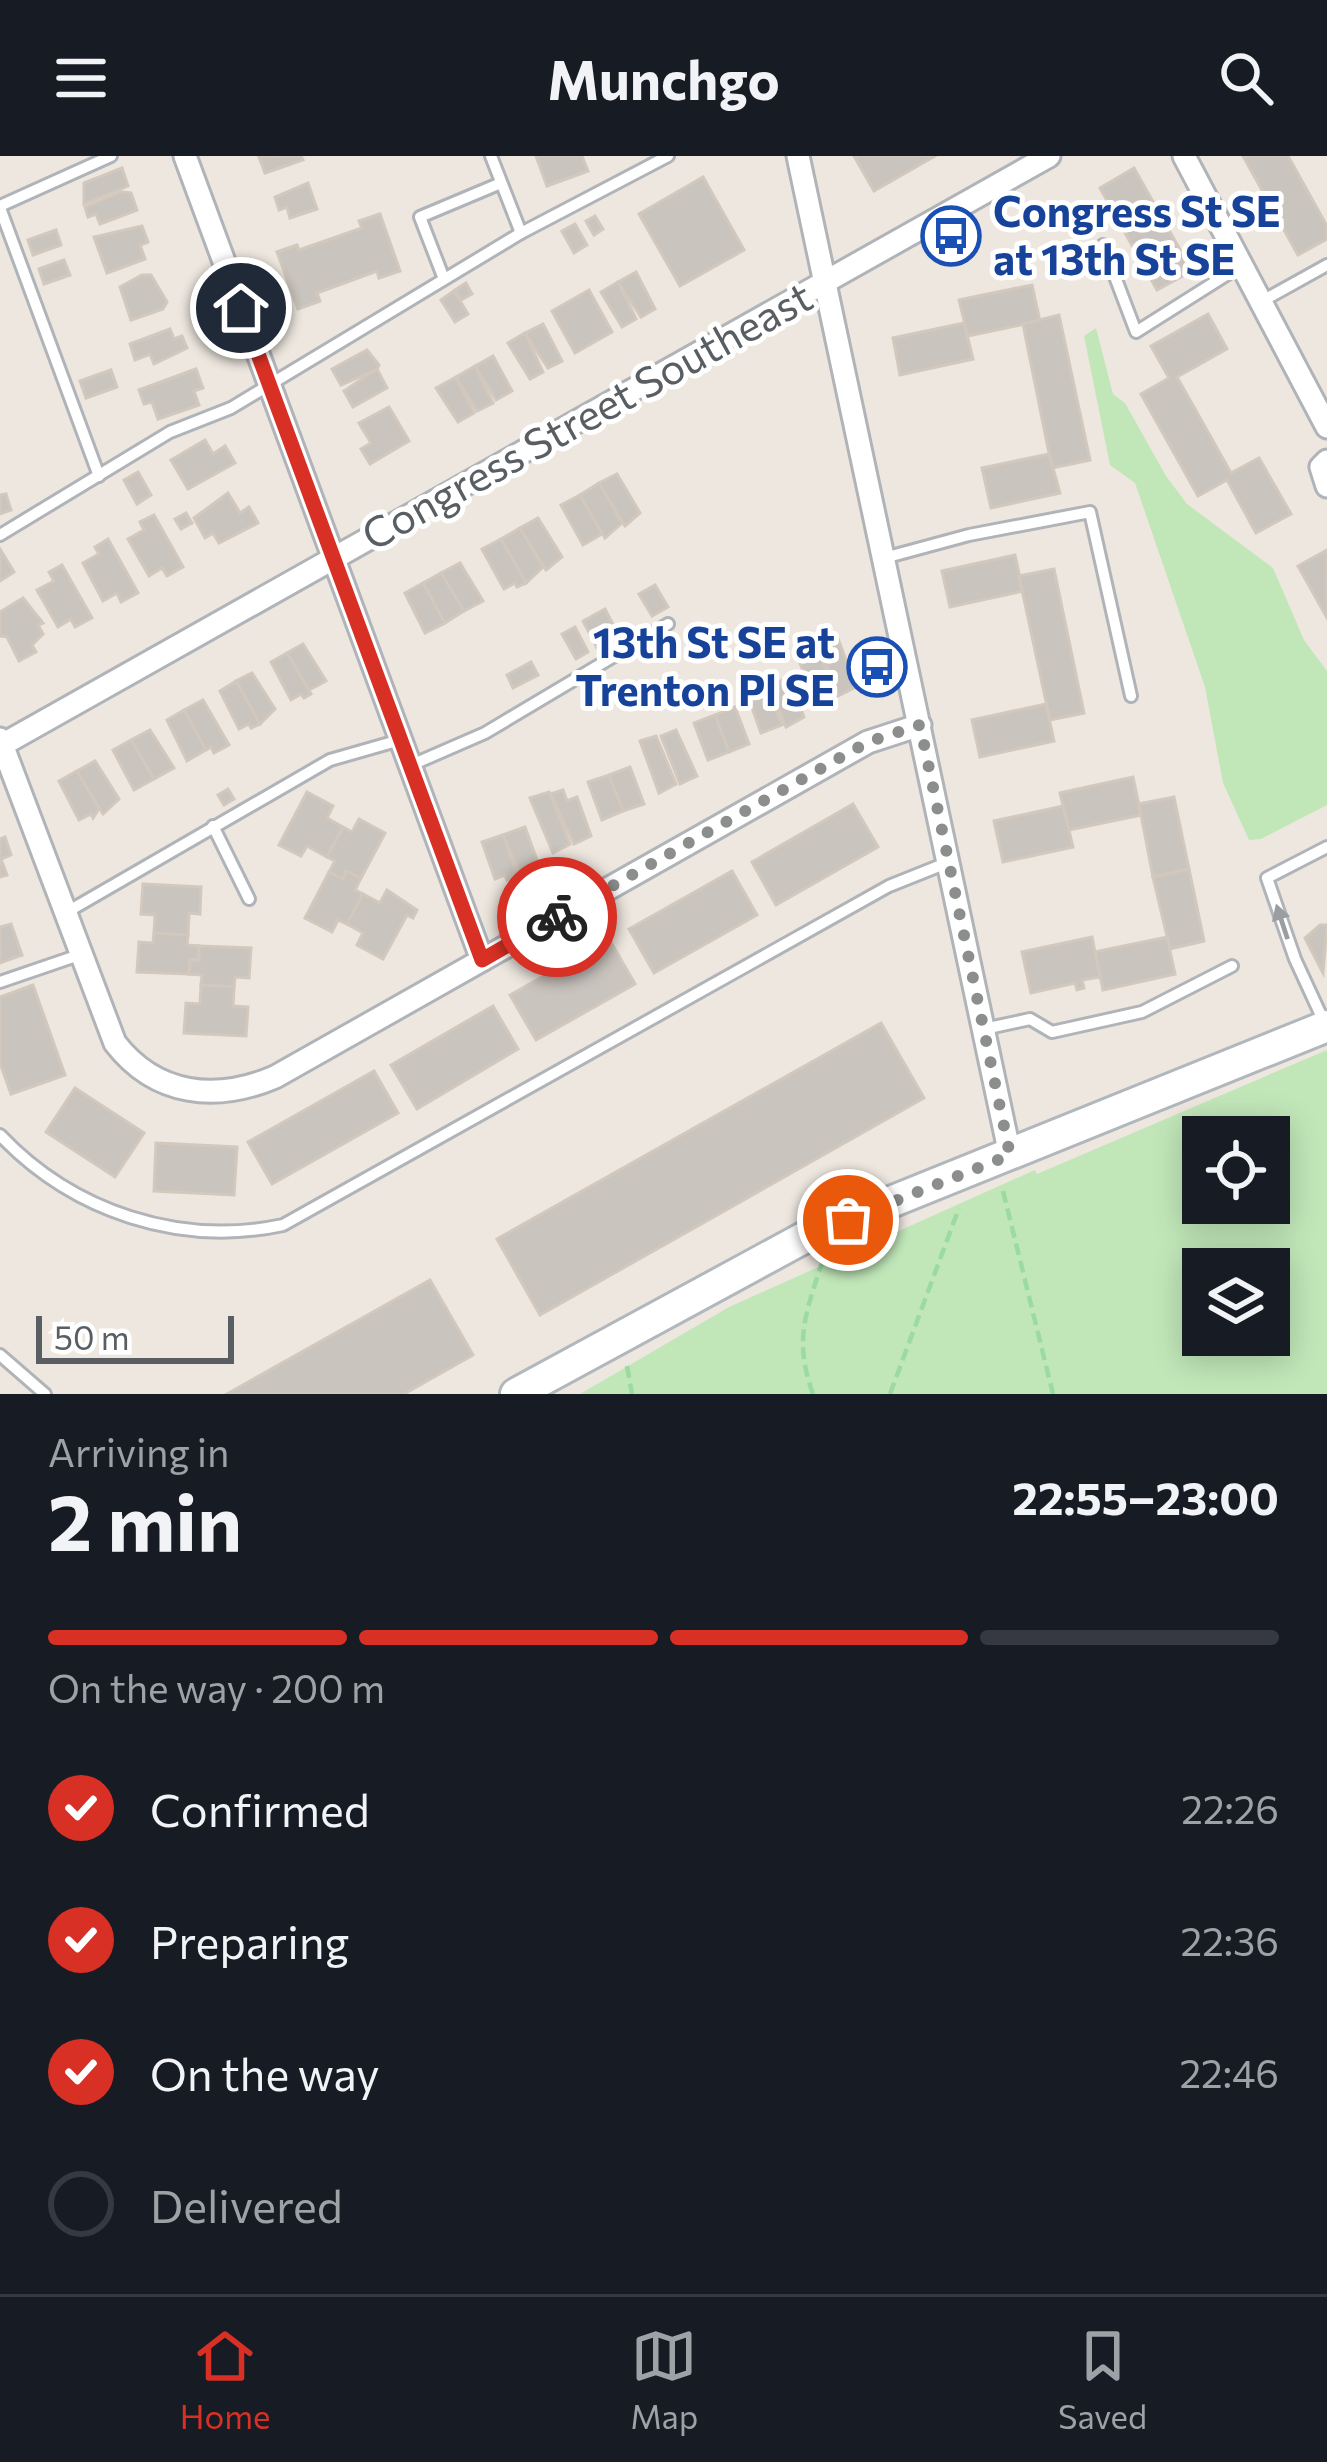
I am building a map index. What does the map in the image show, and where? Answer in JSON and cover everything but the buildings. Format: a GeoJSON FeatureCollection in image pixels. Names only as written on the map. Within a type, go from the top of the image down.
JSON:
{"type":"FeatureCollection","features":[{"type":"Feature","properties":{"kind":"main road"},"geometry":{"type":"LineString","coordinates":[[516,1394],[750,1264],[1326,1026]]}},
{"type":"Feature","properties":{"kind":"street"},"geometry":{"type":"LineString","coordinates":[[185,156],[482,960]]}},
{"type":"Feature","properties":{"kind":"street"},"geometry":{"type":"LineString","coordinates":[[798,156],[1010,1155]]}},
{"type":"Feature","properties":{"kind":"street","name":"Congress Street Southeast"},"geometry":{"type":"LineString","coordinates":[[1,743],[1049,156]]}},
{"type":"Feature","properties":{"kind":"street"},"geometry":{"type":"LineString","coordinates":[[1184,156],[1245,263],[1327,427]]}},
{"type":"Feature","properties":{"kind":"street"},"geometry":{"type":"LineString","coordinates":[[1327,460],[1321,467],[1327,486]]}},
{"type":"Feature","properties":{"kind":"street"},"geometry":{"type":"LineString","coordinates":[[1,743],[109,1033],[131,1061],[171,1086],[213,1093],[275,1077],[868,742],[920,725]]}},
{"type":"Feature","properties":{"kind":"lane"},"geometry":{"type":"LineString","coordinates":[[99,476],[0,207],[111,156]]}},
{"type":"Feature","properties":{"kind":"lane"},"geometry":{"type":"LineString","coordinates":[[491,156],[521,233]]}},
{"type":"Feature","properties":{"kind":"lane"},"geometry":{"type":"LineString","coordinates":[[0,536],[170,432],[231,408],[521,233],[668,156]]}},
{"type":"Feature","properties":{"kind":"lane"},"geometry":{"type":"LineString","coordinates":[[444,279],[420,217],[501,183]]}},
{"type":"Feature","properties":{"kind":"lane"},"geometry":{"type":"LineString","coordinates":[[1103,245],[1136,332],[1245,263]]}},
{"type":"Feature","properties":{"kind":"lane"},"geometry":{"type":"LineString","coordinates":[[1264,300],[1327,265]]}},
{"type":"Feature","properties":{"kind":"lane"},"geometry":{"type":"LineString","coordinates":[[884,558],[969,535],[1090,512],[1131,696]]}},
{"type":"Feature","properties":{"kind":"lane"},"geometry":{"type":"LineString","coordinates":[[409,766],[484,733],[668,624]]}},
{"type":"Feature","properties":{"kind":"lane"},"geometry":{"type":"LineString","coordinates":[[64,914],[330,760],[400,740]]}},
{"type":"Feature","properties":{"kind":"lane"},"geometry":{"type":"LineString","coordinates":[[213,826],[249,899]]}},
{"type":"Feature","properties":{"kind":"lane"},"geometry":{"type":"LineString","coordinates":[[1326,1026],[1294,959],[1268,878],[1327,847]]}},
{"type":"Feature","properties":{"kind":"lane"},"geometry":{"type":"LineString","coordinates":[[0,1135],[115,1216],[154,1226],[252,1232],[283,1225],[889,886],[949,862]]}},
{"type":"Feature","properties":{"kind":"lane"},"geometry":{"type":"LineString","coordinates":[[0,982],[79,956]]}},
{"type":"Feature","properties":{"kind":"lane"},"geometry":{"type":"LineString","coordinates":[[984,1029],[1030,1019],[1052,1032],[1142,1012],[1232,966]]}},
{"type":"Feature","properties":{"kind":"lane"},"geometry":{"type":"LineString","coordinates":[[0,1355],[46,1394]]}},
{"type":"Feature","properties":{"kind":"path"},"geometry":{"type":"LineString","coordinates":[[1003,1192],[1053,1394]]}},
{"type":"Feature","properties":{"kind":"path"},"geometry":{"type":"LineString","coordinates":[[890,1394],[959,1208]]}},
{"type":"Feature","properties":{"kind":"path"},"geometry":{"type":"LineString","coordinates":[[813,1394],[802,1364],[800,1330],[822,1263]]}},
{"type":"Feature","properties":{"kind":"path"},"geometry":{"type":"LineString","coordinates":[[626,1366],[632,1394]]}},
{"type":"Feature","properties":{"kind":"green space"},"geometry":{"type":"Polygon","coordinates":[[[1096,328],[1113,394],[1125,403],[1166,476],[1187,504],[1273,568],[1304,640],[1327,671],[1327,805],[1261,839],[1249,840],[1223,783],[1205,687],[1135,483],[1110,465],[1084,336],[1096,328]]]}},
{"type":"Feature","properties":{"kind":"green space"},"geometry":{"type":"Polygon","coordinates":[[[1327,1050],[1327,1394],[580,1394],[729,1307],[1035,1170],[1037,1174],[1327,1050]]]}},
{"type":"Feature","properties":{"kind":"way so far"},"geometry":{"type":"LineString","coordinates":[[557,917],[868,742],[920,725],[1010,1155],[848,1220]]}},
{"type":"Feature","properties":{"kind":"place","name":"Congress St SE at 13th St SE"},"geometry":{"type":"Point","coordinates":[951,236]}},
{"type":"Feature","properties":{"kind":"place","name":"13th St SE at Trenton Pl SE"},"geometry":{"type":"Point","coordinates":[877,667]}},
{"type":"Feature","properties":{"kind":"route"},"geometry":{"type":"LineString","coordinates":[[241,308],[482,960],[557,917]]}}]}
